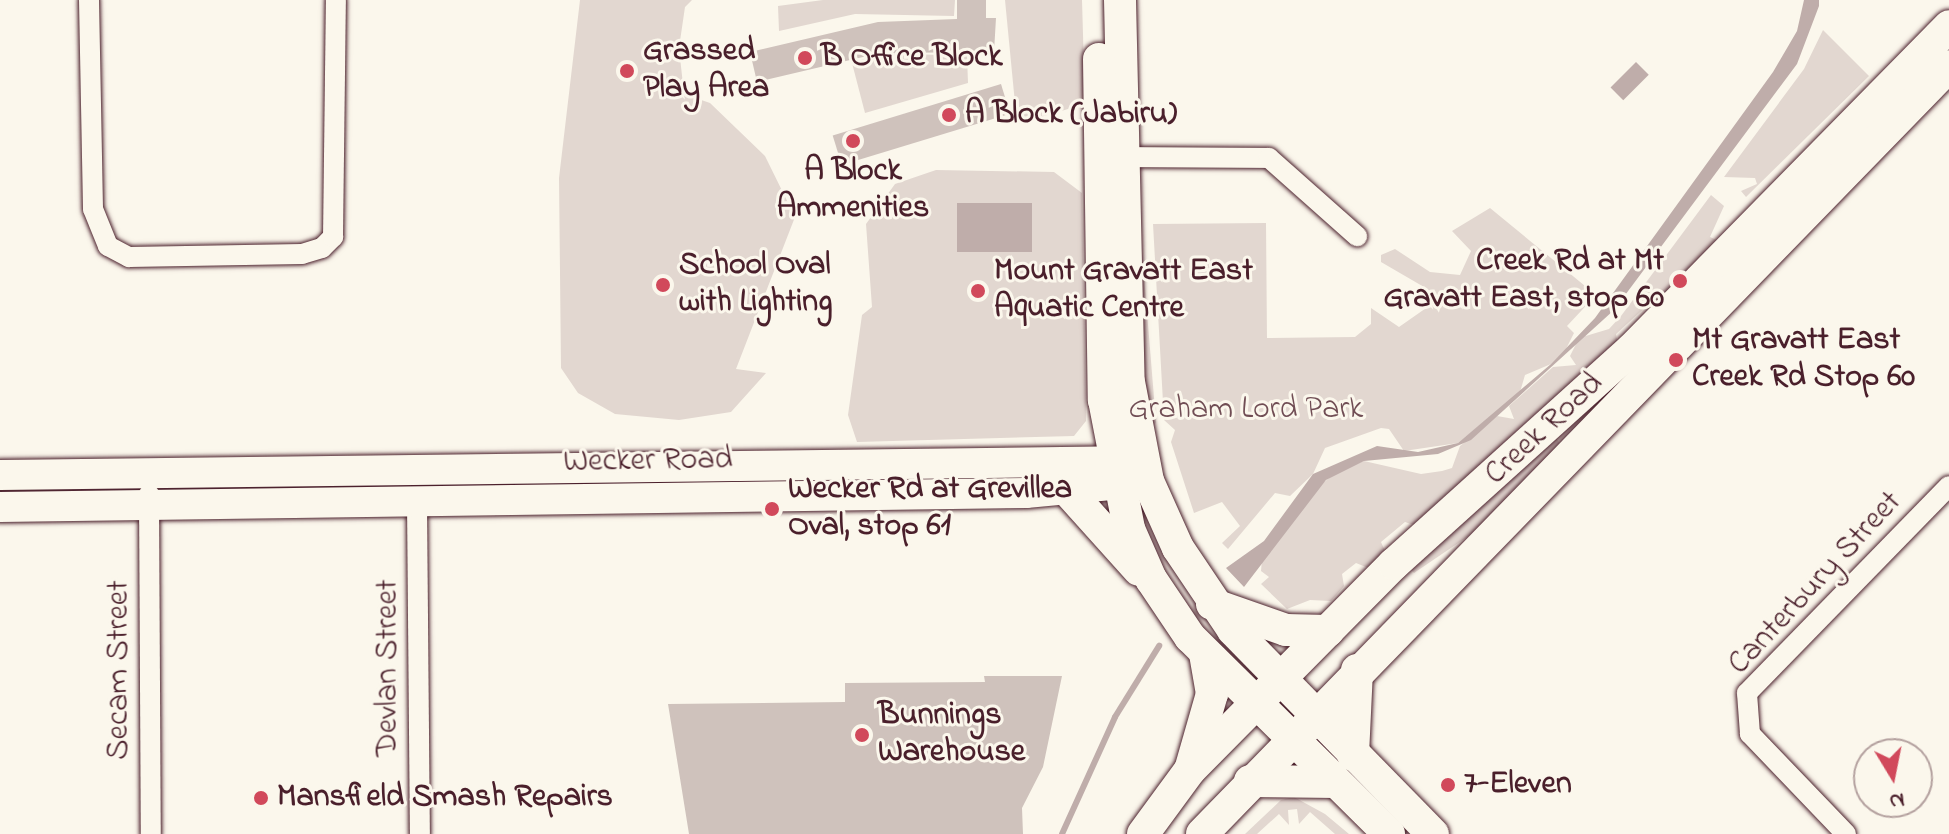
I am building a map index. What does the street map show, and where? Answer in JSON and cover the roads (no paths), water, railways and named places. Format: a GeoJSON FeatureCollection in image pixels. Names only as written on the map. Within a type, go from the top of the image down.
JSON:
{"type":"FeatureCollection","features":[{"type":"Feature","properties":{"kind":"main road"},"geometry":{"type":"LineString","coordinates":[[1099,0],[1104,400],[1129,472],[1151,579]]}},
{"type":"Feature","properties":{"kind":"main road"},"geometry":{"type":"LineString","coordinates":[[1120,0],[1129,472],[1212,604],[1279,680],[1433,834]]}},
{"type":"Feature","properties":{"kind":"main road","name":"Creek Road"},"geometry":{"type":"LineString","coordinates":[[1202,834],[1312,714],[1938,73],[1949,26]]}},
{"type":"Feature","properties":{"kind":"main road","name":"Creek Road"},"geometry":{"type":"LineString","coordinates":[[1143,834],[1190,770],[1328,631],[1631,350],[1938,73]]}},
{"type":"Feature","properties":{"kind":"main road"},"geometry":{"type":"LineString","coordinates":[[1068,491],[1151,579],[1205,654],[1389,834]]}},
{"type":"Feature","properties":{"kind":"main road"},"geometry":{"type":"LineString","coordinates":[[1212,604],[1286,630],[1328,631]]}},
{"type":"Feature","properties":{"kind":"main road"},"geometry":{"type":"LineString","coordinates":[[1190,770],[1212,694],[1205,654]]}},
{"type":"Feature","properties":{"kind":"main road"},"geometry":{"type":"LineString","coordinates":[[1353,755],[1357,670]]}},
{"type":"Feature","properties":{"kind":"main road"},"geometry":{"type":"LineString","coordinates":[[1250,781],[1336,782]]}},
{"type":"Feature","properties":{"kind":"street"},"geometry":{"type":"LineString","coordinates":[[89,0],[93,209],[108,246],[129,257],[302,254],[322,248],[333,237],[336,0]]}},
{"type":"Feature","properties":{"kind":"street"},"geometry":{"type":"LineString","coordinates":[[1123,157],[1269,158],[1357,236]]}},
{"type":"Feature","properties":{"kind":"street","name":"Wecker Road"},"geometry":{"type":"LineString","coordinates":[[0,475],[1129,472]]}},
{"type":"Feature","properties":{"kind":"street","name":"Wecker Road"},"geometry":{"type":"LineString","coordinates":[[0,507],[1068,491],[1129,472]]}},
{"type":"Feature","properties":{"kind":"street"},"geometry":{"type":"LineString","coordinates":[[149,474],[149,506]]}},
{"type":"Feature","properties":{"kind":"street","name":"Canterbury Street"},"geometry":{"type":"LineString","coordinates":[[1846,834],[1750,734],[1747,693],[1949,486]]}},
{"type":"Feature","properties":{"kind":"street","name":"Devlan Street"},"geometry":{"type":"LineString","coordinates":[[417,502],[420,834]]}},
{"type":"Feature","properties":{"kind":"street","name":"Secam Street"},"geometry":{"type":"LineString","coordinates":[[149,506],[151,834]]}},
{"type":"Feature","properties":{"kind":"waterway"},"geometry":{"type":"LineString","coordinates":[[1062,834],[1115,717],[1159,646]]}},
{"type":"Feature","properties":{"kind":"place","name":"B Office Block"},"geometry":{"type":"Point","coordinates":[805,58]}},
{"type":"Feature","properties":{"kind":"place","name":"Grassed Play Area"},"geometry":{"type":"Point","coordinates":[627,71]}},
{"type":"Feature","properties":{"kind":"place","name":"A Block (Jabiru)"},"geometry":{"type":"Point","coordinates":[949,115]}},
{"type":"Feature","properties":{"kind":"place","name":"A Block Ammenities"},"geometry":{"type":"Point","coordinates":[853,141]}},
{"type":"Feature","properties":{"kind":"place","name":"Creek Rd at Mt Gravatt East, stop 60"},"geometry":{"type":"Point","coordinates":[1680,281]}},
{"type":"Feature","properties":{"kind":"place","name":"School Oval with Lighting"},"geometry":{"type":"Point","coordinates":[663,285]}},
{"type":"Feature","properties":{"kind":"place","name":"Mount Gravatt East Aquatic Centre"},"geometry":{"type":"Point","coordinates":[978,291]}},
{"type":"Feature","properties":{"kind":"place","name":"Mt Gravatt East Creek Rd Stop 60"},"geometry":{"type":"Point","coordinates":[1676,360]}},
{"type":"Feature","properties":{"kind":"place","name":"Wecker Rd at Grevillea Oval, stop 61"},"geometry":{"type":"Point","coordinates":[772,509]}},
{"type":"Feature","properties":{"kind":"place","name":"Bunnings Warehouse"},"geometry":{"type":"Point","coordinates":[862,735]}},
{"type":"Feature","properties":{"kind":"place","name":"7-Eleven"},"geometry":{"type":"Point","coordinates":[1448,785]}},
{"type":"Feature","properties":{"kind":"place","name":"Mansfield Smash Repairs"},"geometry":{"type":"Point","coordinates":[261,798]}},
{"type":"Feature","properties":{"kind":"park label","name":"Graham Lord Park"},"geometry":{"type":"Point","coordinates":[1246,410]}}]}
